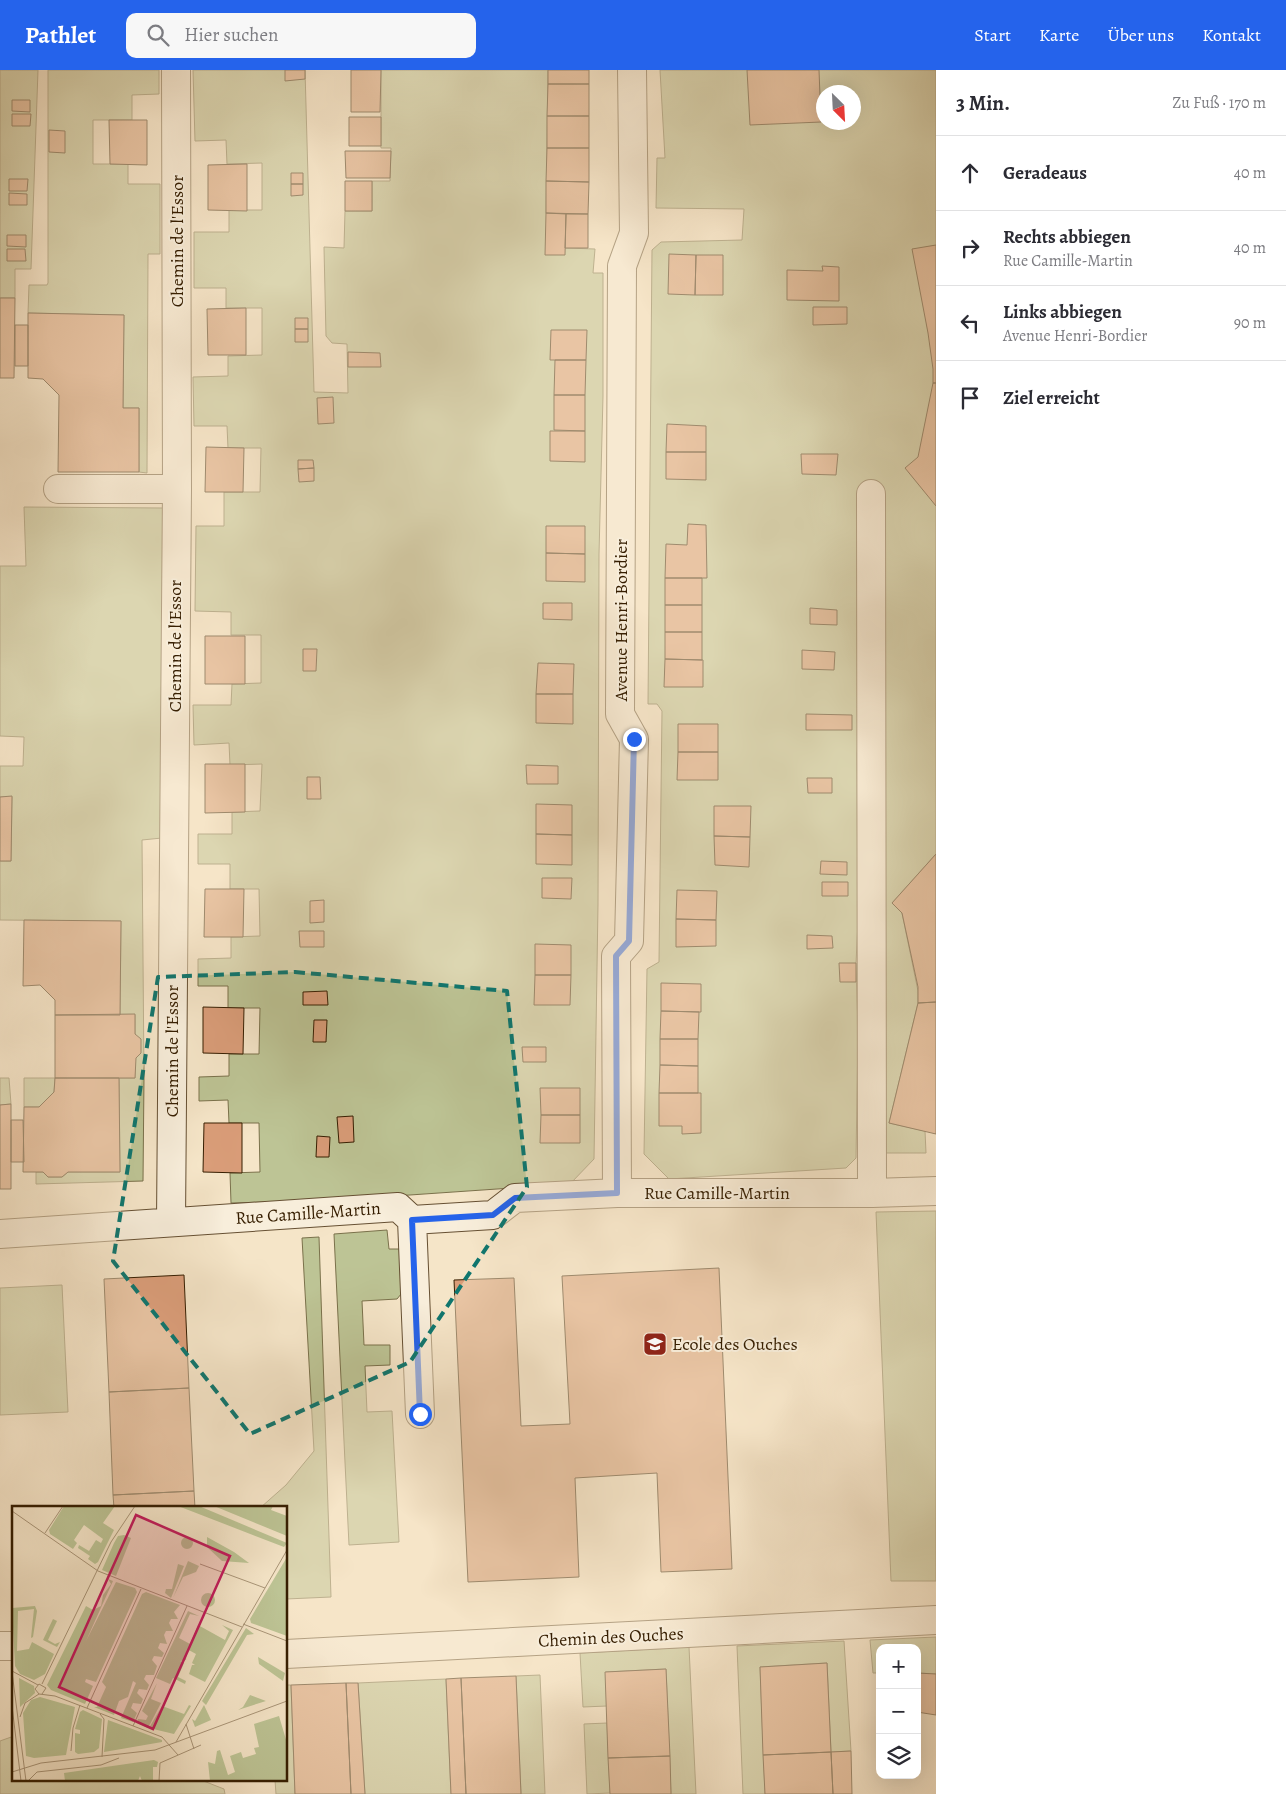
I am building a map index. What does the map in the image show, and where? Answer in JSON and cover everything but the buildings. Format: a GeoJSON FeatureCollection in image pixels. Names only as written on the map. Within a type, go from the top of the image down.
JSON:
{"type":"FeatureCollection","features":[{"type":"Feature","properties":{"kind":"street","name":"Chemin de l'Essor"},"geometry":{"type":"LineString","coordinates":[[171,1222],[177,489],[176,70]]}},
{"type":"Feature","properties":{"kind":"street","name":"Avenue Henri-Bordier"},"geometry":{"type":"LineString","coordinates":[[617,1193],[616,956],[629,941],[634,739],[620,714],[622,266],[634,233],[632,70]]}},
{"type":"Feature","properties":{"kind":"street"},"geometry":{"type":"LineString","coordinates":[[58,489],[177,489]]}},
{"type":"Feature","properties":{"kind":"street"},"geometry":{"type":"LineString","coordinates":[[871,494],[872,1193]]}},
{"type":"Feature","properties":{"kind":"street","name":"Rue Camille-Martin"},"geometry":{"type":"LineString","coordinates":[[0,1234],[398,1207],[412,1220],[493,1215],[515,1198],[617,1193],[872,1193],[936,1191]]}},
{"type":"Feature","properties":{"kind":"street"},"geometry":{"type":"LineString","coordinates":[[412,1220],[420,1414]]}},
{"type":"Feature","properties":{"kind":"street","name":"Chemin des Ouches"},"geometry":{"type":"LineString","coordinates":[[288,1654],[936,1620]]}},
{"type":"Feature","properties":{"kind":"highlighted area"},"geometry":{"type":"Polygon","coordinates":[[[295,972],[507,991],[527,1187],[410,1362],[250,1434],[113,1261],[158,977],[295,972]]]}},
{"type":"Feature","properties":{"kind":"green space"},"geometry":{"type":"Polygon","coordinates":[[[0,70],[38,70],[31,269],[15,269],[15,298],[0,298],[0,70]]]}},
{"type":"Feature","properties":{"kind":"green space"},"geometry":{"type":"Polygon","coordinates":[[[48,70],[159,70],[159,94],[132,95],[132,120],[93,120],[93,164],[128,164],[128,184],[160,184],[160,254],[148,254],[147,473],[139,472],[139,408],[123,408],[124,315],[28,313],[29,285],[47,285],[48,283],[48,70]]]}},
{"type":"Feature","properties":{"kind":"green space"},"geometry":{"type":"Polygon","coordinates":[[[193,70],[305,70],[314,392],[348,393],[347,344],[332,343],[326,336],[324,247],[344,248],[345,211],[372,211],[372,181],[390,181],[391,148],[381,148],[381,70],[548,70],[546,213],[565,248],[595,249],[593,273],[603,273],[594,1159],[570,1184],[337,1200],[231,1203],[230,1173],[260,1172],[259,1123],[229,1123],[228,1100],[199,1101],[199,1077],[229,1076],[229,1054],[259,1054],[260,1008],[228,1008],[228,986],[198,986],[198,959],[231,958],[231,937],[260,936],[259,889],[230,889],[230,864],[198,864],[198,834],[232,834],[232,812],[260,811],[262,764],[230,765],[229,743],[194,745],[193,705],[231,705],[232,684],[261,683],[261,635],[231,635],[231,612],[195,611],[196,526],[224,526],[224,492],[260,492],[261,448],[228,448],[227,426],[194,426],[193,377],[228,376],[228,356],[262,355],[262,308],[226,308],[226,288],[194,288],[194,232],[229,232],[229,210],[262,210],[262,163],[227,164],[226,140],[195,141],[193,70]]]}},
{"type":"Feature","properties":{"kind":"green space"},"geometry":{"type":"Polygon","coordinates":[[[660,70],[936,70],[936,854],[892,903],[902,913],[918,991],[918,1003],[889,1123],[925,1131],[926,1153],[881,1153],[860,712],[857,754],[858,921],[856,963],[858,1031],[856,1158],[846,1168],[669,1179],[644,1154],[647,969],[659,962],[662,711],[657,704],[648,704],[652,250],[661,242],[742,240],[744,209],[656,208],[657,158],[665,158],[660,70]]]}},
{"type":"Feature","properties":{"kind":"green space"},"geometry":{"type":"Polygon","coordinates":[[[24,507],[163,508],[162,838],[142,840],[143,1181],[36,1184],[36,1172],[43,1172],[48,1177],[62,1177],[68,1172],[120,1172],[119,1078],[135,1078],[135,1015],[120,1015],[121,921],[0,920],[0,861],[11,861],[12,797],[0,797],[0,766],[23,766],[24,737],[0,736],[0,566],[26,566],[24,507]]]}},
{"type":"Feature","properties":{"kind":"green space"},"geometry":{"type":"Polygon","coordinates":[[[0,1078],[9,1078],[11,1104],[0,1105],[0,1078]]]}},
{"type":"Feature","properties":{"kind":"green space"},"geometry":{"type":"Polygon","coordinates":[[[24,1078],[55,1078],[54,1092],[39,1107],[24,1107],[24,1078]]]}},
{"type":"Feature","properties":{"kind":"green space"},"geometry":{"type":"Polygon","coordinates":[[[936,1211],[936,1581],[891,1581],[876,1212],[936,1211]]]}},
{"type":"Feature","properties":{"kind":"green space"},"geometry":{"type":"Polygon","coordinates":[[[387,1230],[389,1249],[404,1249],[406,1288],[397,1299],[362,1301],[364,1345],[390,1345],[390,1365],[365,1366],[367,1412],[392,1411],[399,1542],[349,1545],[334,1234],[387,1230]]]}},
{"type":"Feature","properties":{"kind":"green space"},"geometry":{"type":"Polygon","coordinates":[[[319,1237],[331,1597],[288,1599],[288,1506],[262,1506],[286,1485],[314,1451],[302,1238],[319,1237]]]}},
{"type":"Feature","properties":{"kind":"green space"},"geometry":{"type":"Polygon","coordinates":[[[62,1285],[68,1412],[0,1415],[0,1288],[62,1285]]]}},
{"type":"Feature","properties":{"kind":"green space"},"geometry":{"type":"Polygon","coordinates":[[[936,1637],[936,1674],[921,1673],[921,1644],[876,1644],[876,1673],[873,1673],[870,1640],[936,1637]]]}},
{"type":"Feature","properties":{"kind":"green space"},"geometry":{"type":"Polygon","coordinates":[[[844,1641],[851,1751],[831,1752],[827,1663],[760,1667],[765,1794],[743,1794],[737,1646],[844,1641]]]}},
{"type":"Feature","properties":{"kind":"green space"},"geometry":{"type":"Polygon","coordinates":[[[689,1647],[696,1794],[671,1794],[666,1669],[606,1672],[607,1706],[583,1707],[580,1653],[689,1647]]]}},
{"type":"Feature","properties":{"kind":"green space"},"geometry":{"type":"Polygon","coordinates":[[[540,1675],[545,1794],[521,1794],[516,1676],[540,1675]]]}},
{"type":"Feature","properties":{"kind":"green space"},"geometry":{"type":"Polygon","coordinates":[[[446,1679],[451,1794],[365,1794],[358,1683],[446,1679]]]}},
{"type":"Feature","properties":{"kind":"green space"},"geometry":{"type":"Polygon","coordinates":[[[288,1685],[291,1685],[295,1794],[276,1794],[275,1782],[288,1782],[288,1685]]]}},
{"type":"Feature","properties":{"kind":"green space"},"geometry":{"type":"Polygon","coordinates":[[[607,1723],[610,1793],[587,1794],[584,1724],[607,1723]]]}},
{"type":"Feature","properties":{"kind":"green space"},"geometry":{"type":"Polygon","coordinates":[[[12,1737],[12,1782],[206,1782],[224,1789],[225,1794],[0,1794],[0,1741],[12,1737]]]}},
{"type":"Feature","properties":{"kind":"place","name":"Ecole des Ouches"},"geometry":{"type":"Point","coordinates":[655,1344]}},
{"type":"Feature","properties":{"kind":"route"},"geometry":{"type":"LineString","coordinates":[[420,1414],[412,1220],[493,1215],[515,1198],[617,1193],[616,956],[629,941],[634,739]]}}]}
